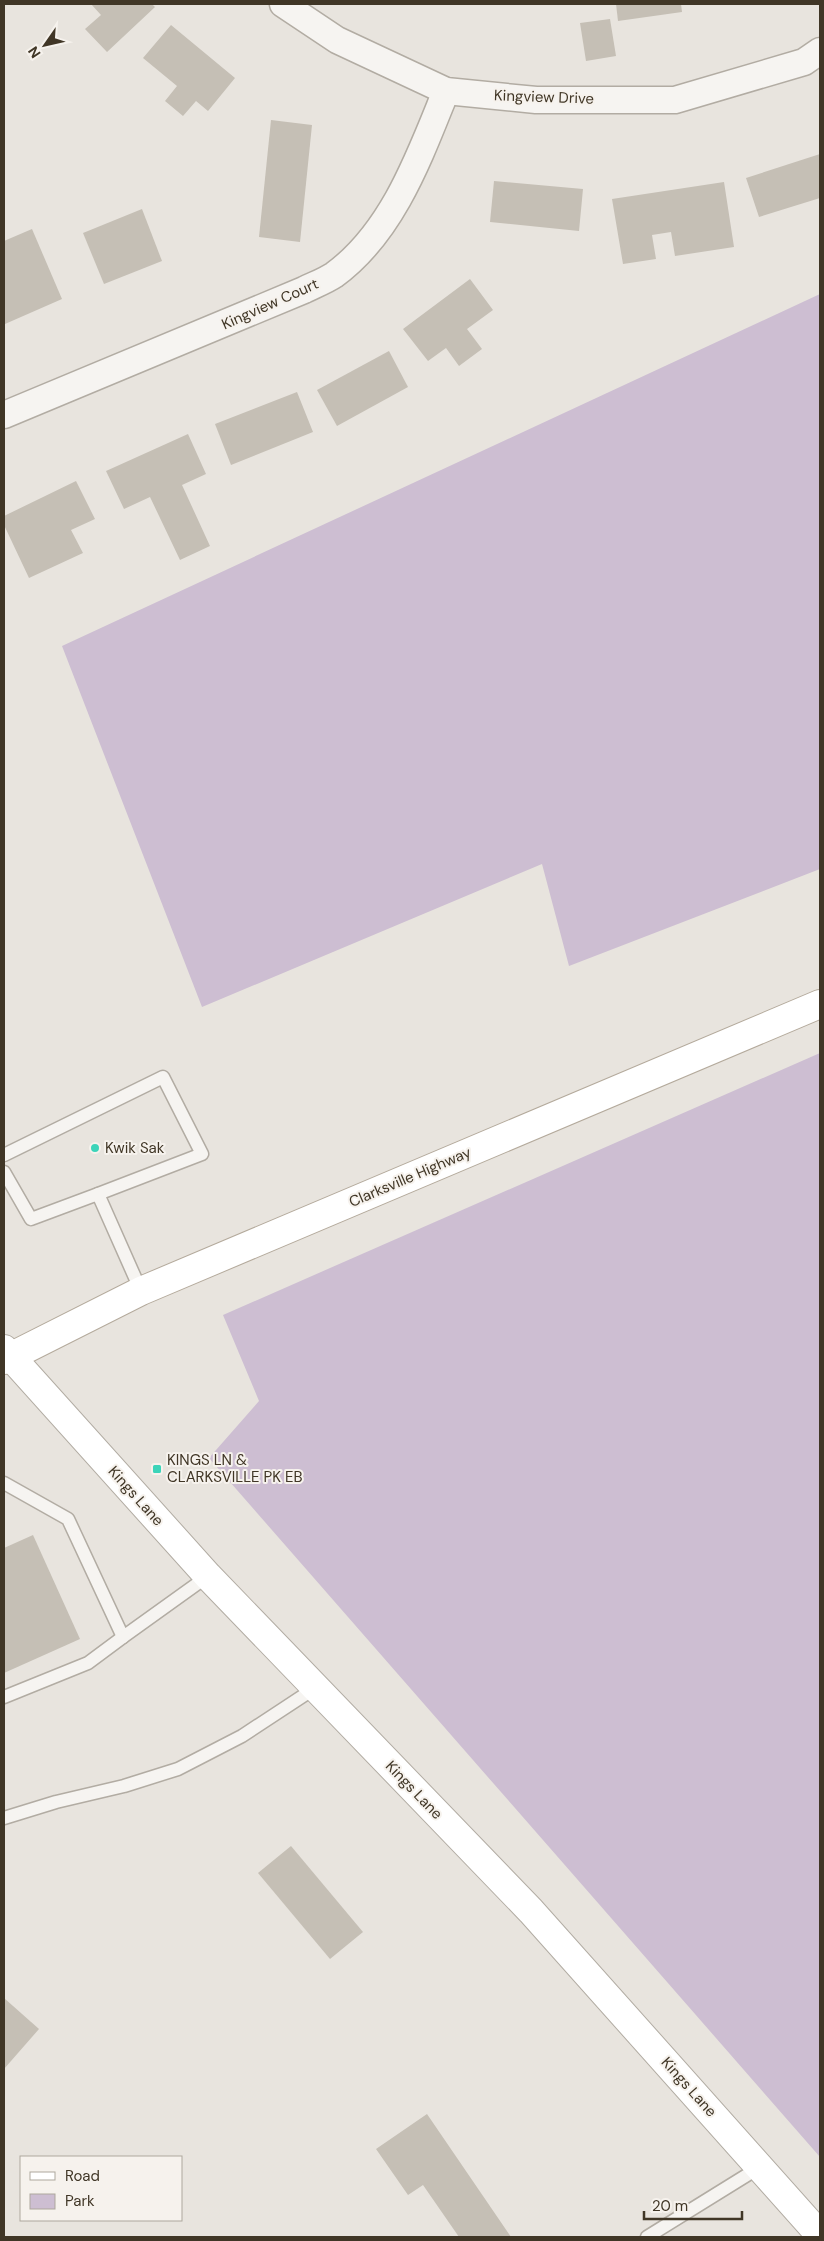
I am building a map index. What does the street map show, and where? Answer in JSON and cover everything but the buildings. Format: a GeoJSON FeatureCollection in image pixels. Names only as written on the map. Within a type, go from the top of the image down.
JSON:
{"type":"FeatureCollection","features":[{"type":"Feature","properties":{"kind":"street","name":"Kingview Drive"},"geometry":{"type":"LineString","coordinates":[[283,4],[337,40],[446,91],[536,100],[675,100],[804,62],[820,51]]}},
{"type":"Feature","properties":{"kind":"street","name":"Kingview Court"},"geometry":{"type":"LineString","coordinates":[[4,416],[304,290],[334,275],[364,248],[390,212],[417,161],[446,91]]}},
{"type":"Feature","properties":{"kind":"street","name":"Clarksville Highway"},"geometry":{"type":"LineString","coordinates":[[6,1355],[142,1291],[820,1004]]}},
{"type":"Feature","properties":{"kind":"street","name":"Kings Lane"},"geometry":{"type":"LineString","coordinates":[[6,1355],[208,1576],[531,1911],[820,2235]]}},
{"type":"Feature","properties":{"kind":"lane"},"geometry":{"type":"LineString","coordinates":[[4,1155],[163,1077],[202,1154],[31,1220],[4,1172]]}},
{"type":"Feature","properties":{"kind":"lane"},"geometry":{"type":"LineString","coordinates":[[98,1194],[142,1291]]}},
{"type":"Feature","properties":{"kind":"lane"},"geometry":{"type":"LineString","coordinates":[[4,1483],[68,1519],[123,1637]]}},
{"type":"Feature","properties":{"kind":"lane"},"geometry":{"type":"LineString","coordinates":[[4,1697],[88,1663],[208,1576]]}},
{"type":"Feature","properties":{"kind":"lane"},"geometry":{"type":"LineString","coordinates":[[4,1818],[56,1802],[124,1786],[178,1769],[242,1736],[315,1688]]}},
{"type":"Feature","properties":{"kind":"lane"},"geometry":{"type":"LineString","coordinates":[[647,2237],[760,2167]]}},
{"type":"Feature","properties":{"kind":"green space"},"geometry":{"type":"Polygon","coordinates":[[[820,294],[820,869],[569,966],[542,864],[202,1007],[62,646],[820,294]]]}},
{"type":"Feature","properties":{"kind":"green space"},"geometry":{"type":"Polygon","coordinates":[[[820,1053],[820,2157],[209,1458],[259,1401],[223,1315],[820,1053]]]}},
{"type":"Feature","properties":{"kind":"place","name":"Kwik Sak"},"geometry":{"type":"Point","coordinates":[95,1148]}},
{"type":"Feature","properties":{"kind":"place","name":"KINGS LN & CLARKSVILLE PK EB"},"geometry":{"type":"Point","coordinates":[157,1469]}}]}
